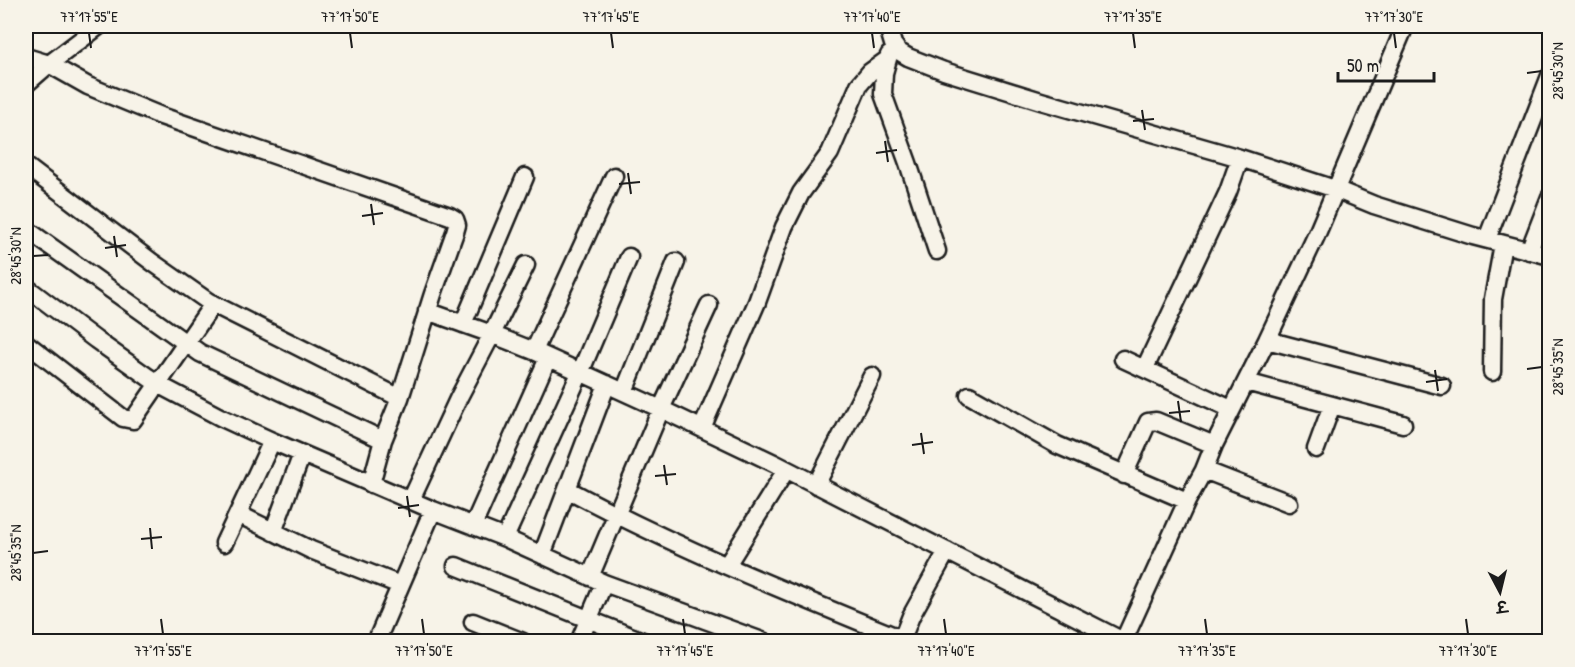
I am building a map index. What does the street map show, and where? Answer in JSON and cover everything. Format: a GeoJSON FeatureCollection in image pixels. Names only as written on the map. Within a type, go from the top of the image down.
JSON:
{"type":"FeatureCollection","features":[{"type":"Feature","properties":{"kind":"street"},"geometry":{"type":"LineString","coordinates":[[26,84],[99,26]]}},
{"type":"Feature","properties":{"kind":"street"},"geometry":{"type":"LineString","coordinates":[[890,26],[890,51],[882,84],[883,94],[937,251]]}},
{"type":"Feature","properties":{"kind":"street"},"geometry":{"type":"LineString","coordinates":[[427,311],[541,354],[702,428],[1123,641],[1187,501],[1316,236],[1405,26]]}},
{"type":"Feature","properties":{"kind":"street"},"geometry":{"type":"LineString","coordinates":[[702,428],[757,302],[784,227],[801,193],[830,153],[859,85],[890,51],[898,51],[944,71],[1041,101],[1240,158],[1335,189],[1374,205],[1495,242],[1550,256]]}},
{"type":"Feature","properties":{"kind":"street"},"geometry":{"type":"LineString","coordinates":[[26,57],[49,64],[88,86],[161,116],[455,219],[457,225],[455,232],[383,440],[371,484]]}},
{"type":"Feature","properties":{"kind":"street"},"geometry":{"type":"LineString","coordinates":[[1492,372],[1495,242],[1550,76]]}},
{"type":"Feature","properties":{"kind":"street"},"geometry":{"type":"LineString","coordinates":[[1145,368],[1228,192],[1240,158]]}},
{"type":"Feature","properties":{"kind":"street"},"geometry":{"type":"LineString","coordinates":[[26,166],[152,262],[213,304],[399,398]]}},
{"type":"Feature","properties":{"kind":"street"},"geometry":{"type":"LineString","coordinates":[[473,526],[614,176]]}},
{"type":"Feature","properties":{"kind":"street"},"geometry":{"type":"LineString","coordinates":[[463,324],[525,177]]}},
{"type":"Feature","properties":{"kind":"street"},"geometry":{"type":"LineString","coordinates":[[1529,251],[1550,197]]}},
{"type":"Feature","properties":{"kind":"street"},"geometry":{"type":"LineString","coordinates":[[26,229],[185,344],[213,360],[383,440]]}},
{"type":"Feature","properties":{"kind":"street"},"geometry":{"type":"LineString","coordinates":[[505,538],[580,373],[629,257]]}},
{"type":"Feature","properties":{"kind":"street"},"geometry":{"type":"LineString","coordinates":[[624,392],[676,262]]}},
{"type":"Feature","properties":{"kind":"street"},"geometry":{"type":"LineString","coordinates":[[411,500],[459,397],[526,264]]}},
{"type":"Feature","properties":{"kind":"street"},"geometry":{"type":"LineString","coordinates":[[26,287],[158,383],[183,398],[272,441],[433,510],[505,538],[597,580],[765,642]]}},
{"type":"Feature","properties":{"kind":"street"},"geometry":{"type":"LineString","coordinates":[[26,344],[123,418],[132,420],[213,304]]}},
{"type":"Feature","properties":{"kind":"street"},"geometry":{"type":"LineString","coordinates":[[579,642],[589,618],[597,580],[616,515],[709,305]]}},
{"type":"Feature","properties":{"kind":"street"},"geometry":{"type":"LineString","coordinates":[[1266,340],[1442,386]]}},
{"type":"Feature","properties":{"kind":"street"},"geometry":{"type":"LineString","coordinates":[[1123,359],[1231,409]]}},
{"type":"Feature","properties":{"kind":"street"},"geometry":{"type":"LineString","coordinates":[[816,485],[872,376]]}},
{"type":"Feature","properties":{"kind":"street"},"geometry":{"type":"LineString","coordinates":[[1246,382],[1403,424]]}},
{"type":"Feature","properties":{"kind":"street"},"geometry":{"type":"LineString","coordinates":[[542,555],[607,384]]}},
{"type":"Feature","properties":{"kind":"street"},"geometry":{"type":"LineString","coordinates":[[969,395],[1057,445],[1187,501]]}},
{"type":"Feature","properties":{"kind":"street"},"geometry":{"type":"LineString","coordinates":[[1316,449],[1332,405]]}},
{"type":"Feature","properties":{"kind":"street"},"geometry":{"type":"LineString","coordinates":[[1124,475],[1148,422],[1156,421],[1214,446]]}},
{"type":"Feature","properties":{"kind":"street"},"geometry":{"type":"LineString","coordinates":[[224,543],[272,441]]}},
{"type":"Feature","properties":{"kind":"street"},"geometry":{"type":"LineString","coordinates":[[273,532],[302,454]]}},
{"type":"Feature","properties":{"kind":"street"},"geometry":{"type":"LineString","coordinates":[[727,566],[786,470]]}},
{"type":"Feature","properties":{"kind":"street"},"geometry":{"type":"LineString","coordinates":[[1204,470],[1289,503]]}},
{"type":"Feature","properties":{"kind":"street"},"geometry":{"type":"LineString","coordinates":[[567,489],[616,515],[727,566],[902,639],[911,616],[946,551]]}},
{"type":"Feature","properties":{"kind":"street"},"geometry":{"type":"LineString","coordinates":[[375,642],[433,510]]}},
{"type":"Feature","properties":{"kind":"street"},"geometry":{"type":"LineString","coordinates":[[238,514],[310,550],[400,585]]}},
{"type":"Feature","properties":{"kind":"street"},"geometry":{"type":"LineString","coordinates":[[456,566],[645,642]]}},
{"type":"Feature","properties":{"kind":"street"},"geometry":{"type":"LineString","coordinates":[[473,622],[523,642]]}}]}
